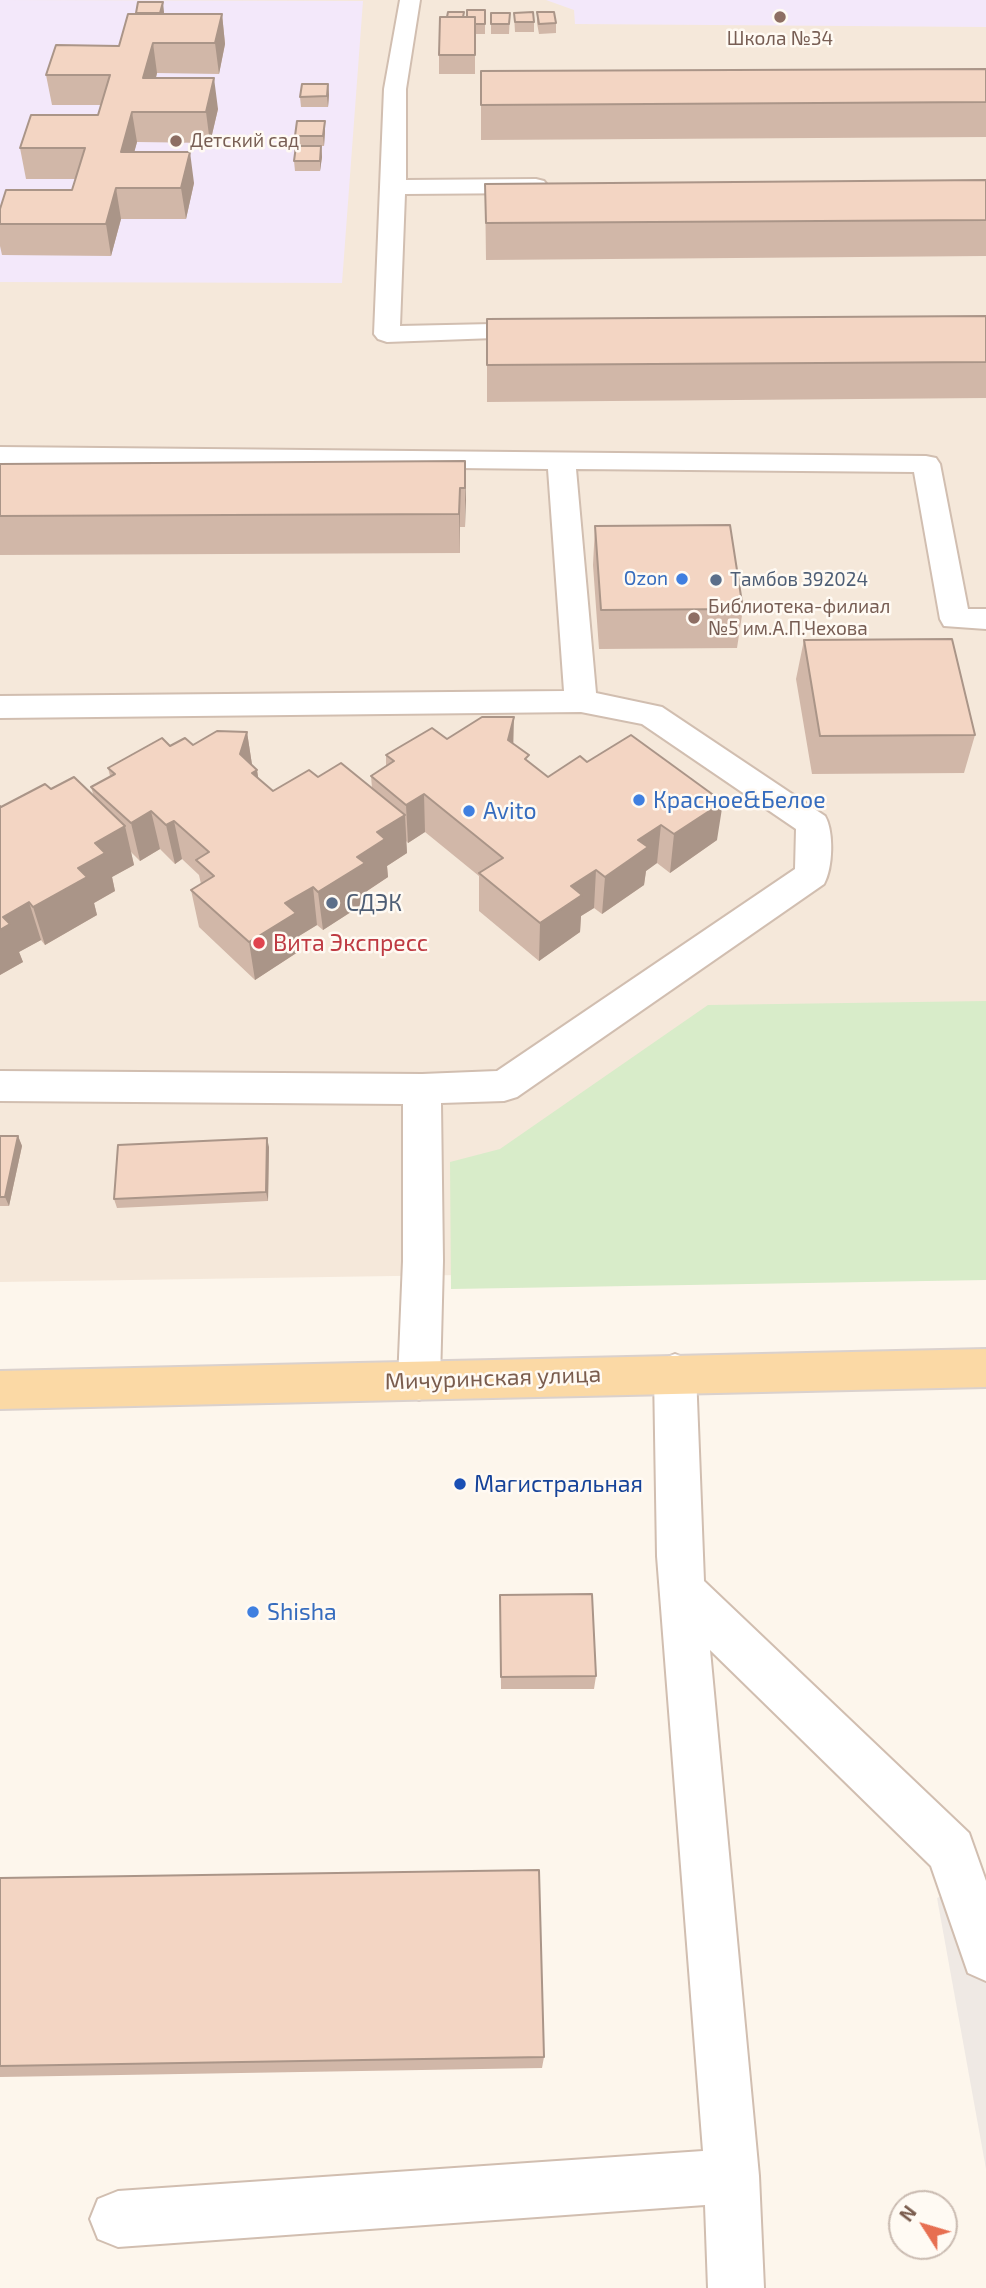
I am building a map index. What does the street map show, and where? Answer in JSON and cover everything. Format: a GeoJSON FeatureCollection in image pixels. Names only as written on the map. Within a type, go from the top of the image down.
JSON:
{"type":"FeatureCollection","features":[{"type":"Feature","properties":{"kind":"main road","name":"Мичуринская улица"},"geometry":{"type":"LineString","coordinates":[[0,1390],[986,1368]]}},
{"type":"Feature","properties":{"kind":"lane"},"geometry":{"type":"LineString","coordinates":[[410,0],[395,89],[394,187],[387,334],[568,331]]}},
{"type":"Feature","properties":{"kind":"lane"},"geometry":{"type":"LineString","coordinates":[[394,187],[559,186]]}},
{"type":"Feature","properties":{"kind":"lane"},"geometry":{"type":"LineString","coordinates":[[0,455],[412,458],[562,463],[926,464],[955,619],[986,619]]}},
{"type":"Feature","properties":{"kind":"lane"},"geometry":{"type":"LineString","coordinates":[[562,463],[581,701]]}},
{"type":"Feature","properties":{"kind":"lane"},"geometry":{"type":"LineString","coordinates":[[0,708],[581,701],[651,715],[813,824],[812,875],[504,1086],[422,1089],[0,1086]]}},
{"type":"Feature","properties":{"kind":"lane"},"geometry":{"type":"LineString","coordinates":[[419,1381],[423,1261],[422,1089]]}},
{"type":"Feature","properties":{"kind":"lane"},"geometry":{"type":"LineString","coordinates":[[675,1373],[682,1591],[732,2176],[736,2288]]}},
{"type":"Feature","properties":{"kind":"lane"},"geometry":{"type":"LineString","coordinates":[[682,1591],[951,1851],[986,1955]]}},
{"type":"Feature","properties":{"kind":"lane"},"geometry":{"type":"LineString","coordinates":[[118,2219],[732,2176]]}},
{"type":"Feature","properties":{"kind":"shaded area"},"geometry":{"type":"Polygon","coordinates":[[[0,0],[986,0],[986,1267],[0,1282],[0,0]]]}},
{"type":"Feature","properties":{"kind":"shaded area","name":"Детский сад"},"geometry":{"type":"Polygon","coordinates":[[[0,0],[363,1],[342,283],[0,282],[0,0]]]}},
{"type":"Feature","properties":{"kind":"shaded area","name":"Школа №34"},"geometry":{"type":"Polygon","coordinates":[[[546,0],[986,0],[986,27],[575,24],[574,10],[546,0]]]}},
{"type":"Feature","properties":{"kind":"shaded area"},"geometry":{"type":"Polygon","coordinates":[[[986,1878],[986,2169],[937,1898],[986,1878]]]}},
{"type":"Feature","properties":{"kind":"green space"},"geometry":{"type":"Polygon","coordinates":[[[986,1001],[986,1280],[451,1289],[450,1162],[500,1149],[708,1005],[986,1001]]]}},
{"type":"Feature","properties":{"kind":"building"},"geometry":{"type":"Polygon","coordinates":[[[138,2],[163,2],[160,13],[136,13],[138,2]]]}},
{"type":"Feature","properties":{"kind":"building"},"geometry":{"type":"Polygon","coordinates":[[[467,10],[485,10],[485,24],[475,24],[475,17],[467,17],[467,10]]]}},
{"type":"Feature","properties":{"kind":"building"},"geometry":{"type":"Polygon","coordinates":[[[448,12],[464,12],[463,17],[447,17],[448,12]]]}},
{"type":"Feature","properties":{"kind":"building"},"geometry":{"type":"Polygon","coordinates":[[[533,12],[534,22],[515,22],[514,13],[533,12]]]}},
{"type":"Feature","properties":{"kind":"building"},"geometry":{"type":"Polygon","coordinates":[[[537,12],[554,12],[556,23],[539,24],[537,12]]]}},
{"type":"Feature","properties":{"kind":"building"},"geometry":{"type":"Polygon","coordinates":[[[491,13],[510,13],[509,24],[491,24],[491,13]]]}},
{"type":"Feature","properties":{"kind":"building"},"geometry":{"type":"Polygon","coordinates":[[[128,14],[222,14],[215,43],[153,43],[143,78],[214,78],[206,112],[132,112],[121,152],[190,152],[181,188],[116,188],[106,224],[0,224],[0,209],[6,190],[72,190],[85,148],[20,148],[31,115],[98,115],[110,75],[46,75],[56,45],[119,46],[128,14]]]}},
{"type":"Feature","properties":{"kind":"building"},"geometry":{"type":"Polygon","coordinates":[[[440,17],[475,17],[475,55],[439,55],[440,17]]]}},
{"type":"Feature","properties":{"kind":"building"},"geometry":{"type":"Polygon","coordinates":[[[986,69],[986,102],[481,105],[481,71],[986,69]]]}},
{"type":"Feature","properties":{"kind":"building"},"geometry":{"type":"Polygon","coordinates":[[[302,84],[328,84],[327,96],[300,97],[302,84]]]}},
{"type":"Feature","properties":{"kind":"building"},"geometry":{"type":"Polygon","coordinates":[[[297,121],[325,121],[323,136],[295,136],[297,121]]]}},
{"type":"Feature","properties":{"kind":"building"},"geometry":{"type":"Polygon","coordinates":[[[296,146],[321,146],[320,161],[294,161],[296,146]]]}},
{"type":"Feature","properties":{"kind":"building"},"geometry":{"type":"Polygon","coordinates":[[[986,180],[986,220],[486,223],[485,184],[986,180]]]}},
{"type":"Feature","properties":{"kind":"building"},"geometry":{"type":"Polygon","coordinates":[[[986,316],[986,362],[487,365],[487,319],[986,316]]]}},
{"type":"Feature","properties":{"kind":"building"},"geometry":{"type":"Polygon","coordinates":[[[465,461],[465,488],[460,488],[459,514],[0,516],[0,464],[465,461]]]}},
{"type":"Feature","properties":{"kind":"building"},"geometry":{"type":"Polygon","coordinates":[[[730,525],[743,609],[601,610],[595,526],[730,525]]]}},
{"type":"Feature","properties":{"kind":"building"},"geometry":{"type":"Polygon","coordinates":[[[952,639],[975,735],[820,736],[804,640],[952,639]]]}},
{"type":"Feature","properties":{"kind":"building"},"geometry":{"type":"Polygon","coordinates":[[[482,717],[514,717],[508,740],[529,755],[525,759],[548,777],[580,756],[587,762],[631,735],[723,802],[674,834],[661,825],[638,840],[648,847],[605,877],[596,870],[571,886],[582,895],[540,923],[479,873],[503,858],[424,794],[406,805],[371,776],[394,761],[386,755],[432,728],[447,739],[482,717]]]}},
{"type":"Feature","properties":{"kind":"building"},"geometry":{"type":"Polygon","coordinates":[[[217,731],[247,732],[240,754],[257,770],[252,773],[273,791],[309,770],[318,777],[341,763],[405,815],[377,832],[385,839],[357,857],[365,863],[318,892],[313,887],[285,903],[296,913],[249,942],[191,890],[214,876],[196,860],[209,852],[174,821],[166,825],[151,811],[131,823],[91,787],[115,774],[108,768],[162,738],[170,746],[185,738],[193,745],[217,731]]]}},
{"type":"Feature","properties":{"kind":"building"},"geometry":{"type":"Polygon","coordinates":[[[74,777],[125,826],[95,843],[105,853],[78,868],[87,877],[33,907],[29,902],[3,917],[10,924],[0,930],[0,806],[45,784],[51,789],[74,777]]]}},
{"type":"Feature","properties":{"kind":"building"},"geometry":{"type":"Polygon","coordinates":[[[0,1136],[18,1136],[5,1197],[0,1197],[0,1136]]]}},
{"type":"Feature","properties":{"kind":"building"},"geometry":{"type":"Polygon","coordinates":[[[267,1138],[266,1192],[114,1199],[118,1145],[267,1138]]]}},
{"type":"Feature","properties":{"kind":"building"},"geometry":{"type":"Polygon","coordinates":[[[592,1594],[596,1676],[501,1677],[500,1595],[592,1594]]]}},
{"type":"Feature","properties":{"kind":"building"},"geometry":{"type":"Polygon","coordinates":[[[539,1870],[544,2057],[0,2066],[0,1878],[539,1870]]]}},
{"type":"Feature","properties":{"kind":"place","name":"Школа №34"},"geometry":{"type":"Point","coordinates":[780,17]}},
{"type":"Feature","properties":{"kind":"place","name":"Детский сад"},"geometry":{"type":"Point","coordinates":[176,141]}},
{"type":"Feature","properties":{"kind":"place","name":"Ozon"},"geometry":{"type":"Point","coordinates":[682,579]}},
{"type":"Feature","properties":{"kind":"place","name":"Тамбов 392024"},"geometry":{"type":"Point","coordinates":[716,580]}},
{"type":"Feature","properties":{"kind":"place","name":"Библиотека-филиал №5 им.А.П.Чехова"},"geometry":{"type":"Point","coordinates":[694,618]}},
{"type":"Feature","properties":{"kind":"place","name":"Красное&Белое"},"geometry":{"type":"Point","coordinates":[639,800]}},
{"type":"Feature","properties":{"kind":"place","name":"Avito"},"geometry":{"type":"Point","coordinates":[469,811]}},
{"type":"Feature","properties":{"kind":"place","name":"СДЭК"},"geometry":{"type":"Point","coordinates":[332,903]}},
{"type":"Feature","properties":{"kind":"place","name":"Вита Экспресс"},"geometry":{"type":"Point","coordinates":[259,943]}},
{"type":"Feature","properties":{"kind":"place","name":"Магистральная"},"geometry":{"type":"Point","coordinates":[460,1484]}},
{"type":"Feature","properties":{"kind":"place","name":"Shisha"},"geometry":{"type":"Point","coordinates":[253,1612]}}]}
